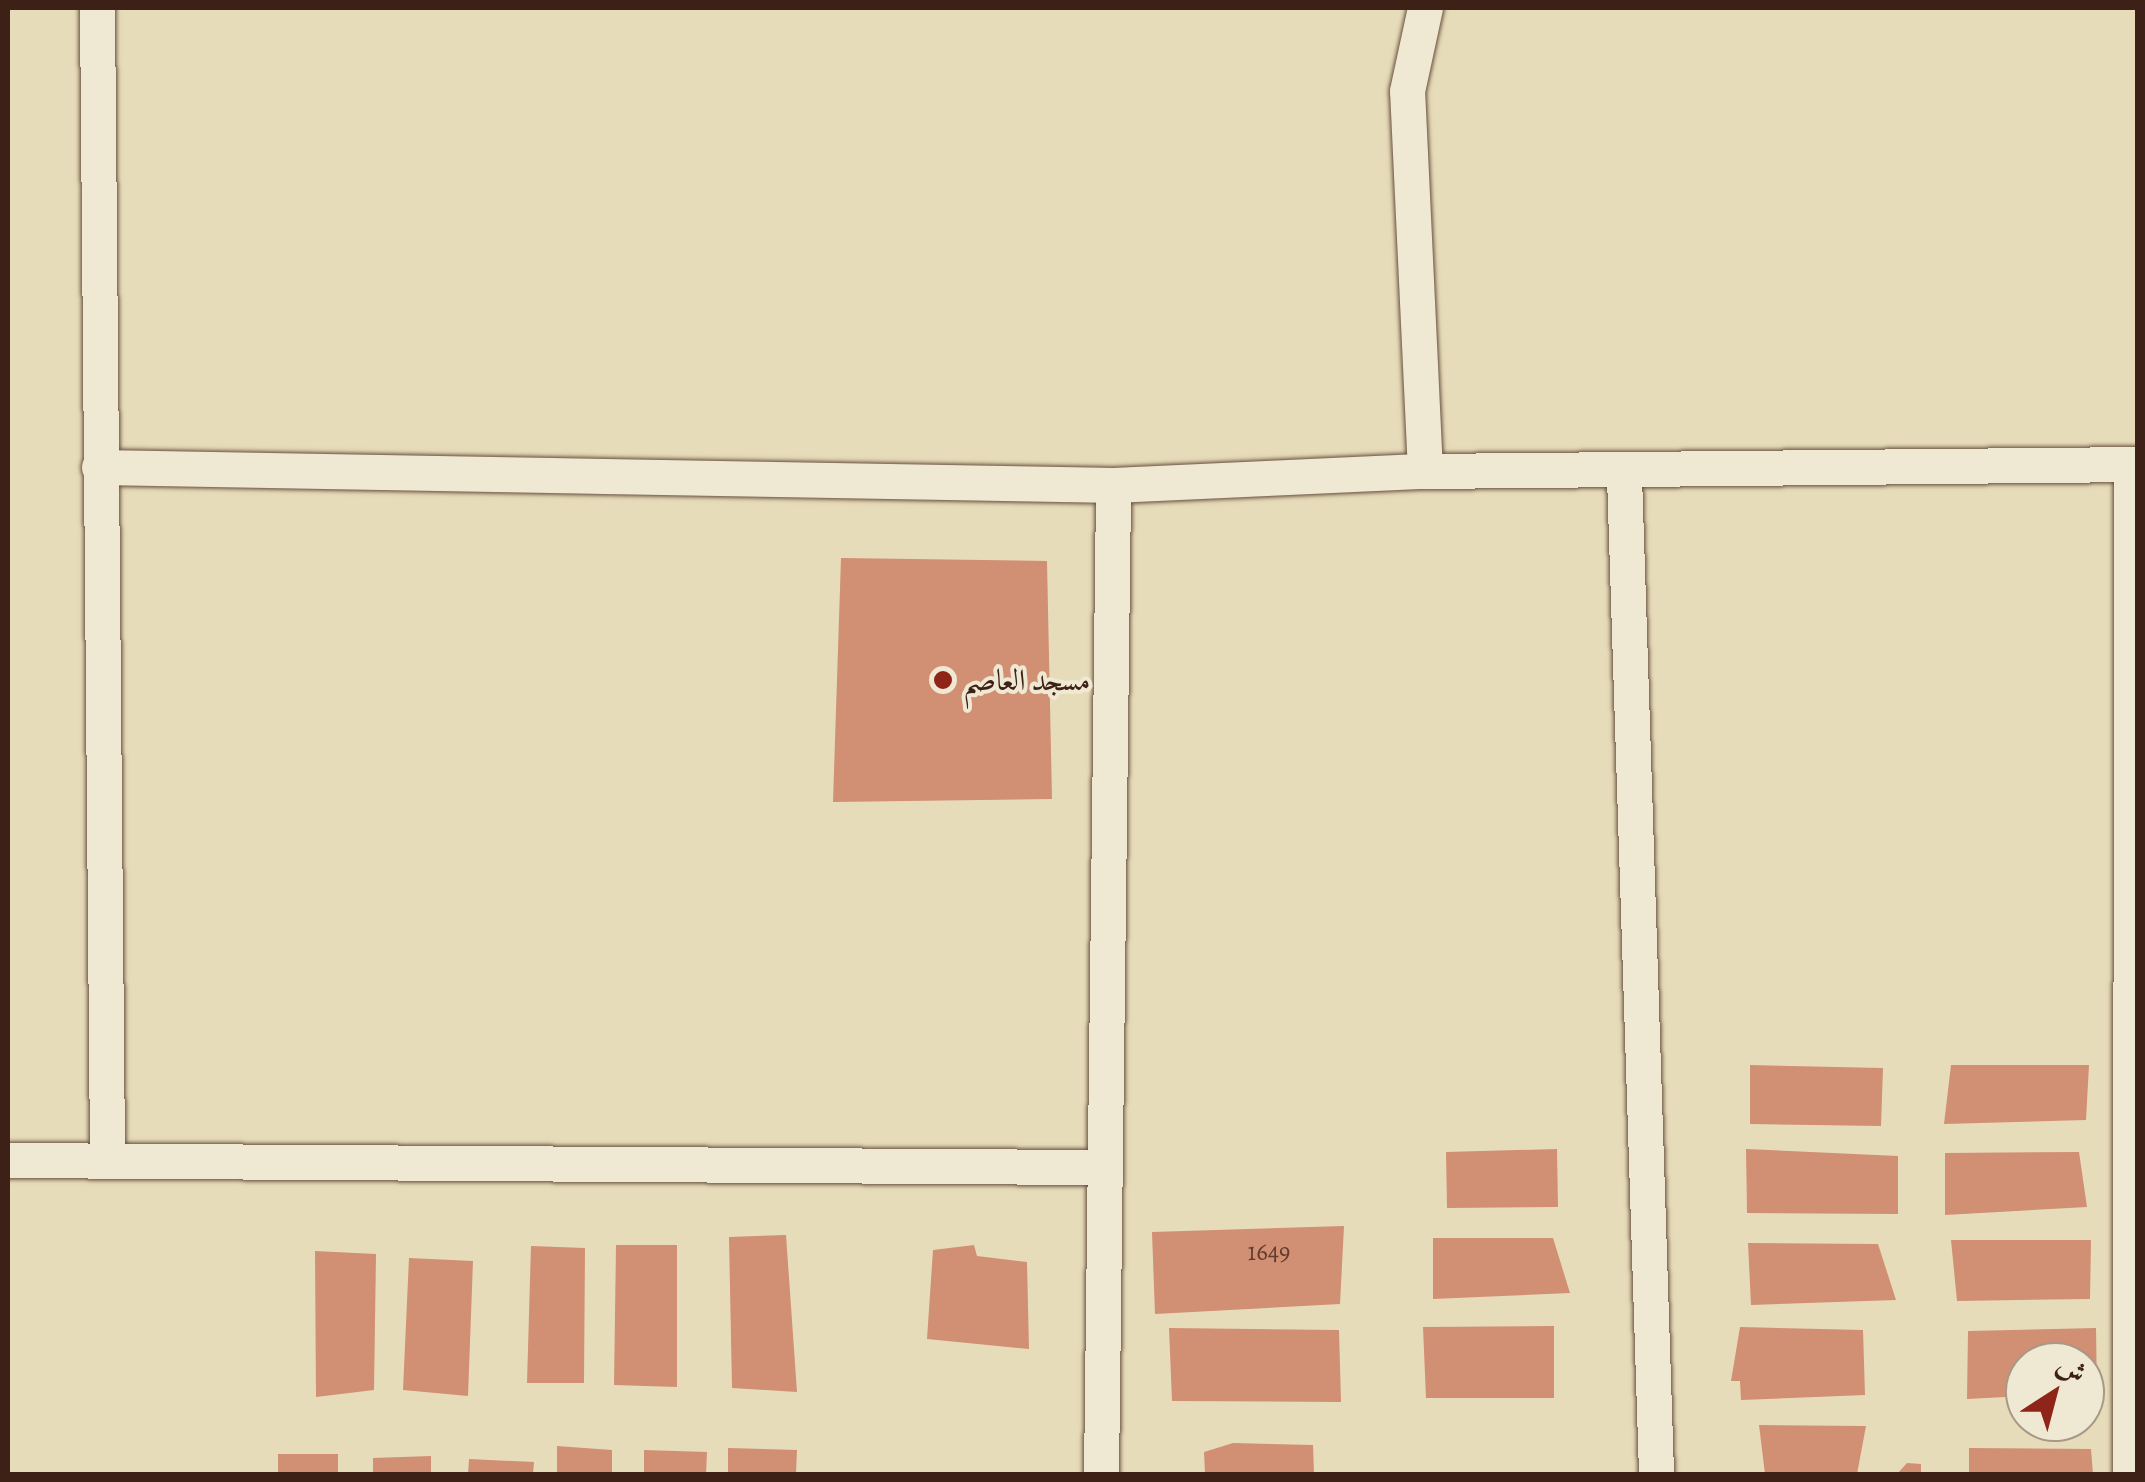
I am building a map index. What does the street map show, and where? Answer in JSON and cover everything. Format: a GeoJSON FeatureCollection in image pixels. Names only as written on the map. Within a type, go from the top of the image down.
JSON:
{"type":"FeatureCollection","features":[{"type":"Feature","properties":{"kind":"street"},"geometry":{"type":"LineString","coordinates":[[97,8],[107,1161]]}},
{"type":"Feature","properties":{"kind":"street"},"geometry":{"type":"LineString","coordinates":[[1425,470],[1408,91],[1426,8]]}},
{"type":"Feature","properties":{"kind":"street"},"geometry":{"type":"LineString","coordinates":[[100,467],[1113,485],[1425,470],[1624,476],[2134,464],[2135,1166],[2130,1474]]}},
{"type":"Feature","properties":{"kind":"street"},"geometry":{"type":"LineString","coordinates":[[1624,476],[1656,1474]]}},
{"type":"Feature","properties":{"kind":"street"},"geometry":{"type":"LineString","coordinates":[[1101,1474],[1113,485]]}},
{"type":"Feature","properties":{"kind":"street"},"geometry":{"type":"LineString","coordinates":[[8,1160],[1104,1167]]}},
{"type":"Feature","properties":{"kind":"building","name":"مسجد العاصم"},"geometry":{"type":"Polygon","coordinates":[[[841,558],[1047,561],[1052,799],[833,802],[841,558]]]}},
{"type":"Feature","properties":{"kind":"building"},"geometry":{"type":"Polygon","coordinates":[[[1750,1065],[1883,1068],[1881,1126],[1750,1124],[1750,1065]]]}},
{"type":"Feature","properties":{"kind":"building"},"geometry":{"type":"Polygon","coordinates":[[[1951,1065],[2089,1065],[2086,1120],[1944,1124],[1951,1065]]]}},
{"type":"Feature","properties":{"kind":"building"},"geometry":{"type":"Polygon","coordinates":[[[1557,1149],[1558,1207],[1447,1208],[1446,1152],[1557,1149]]]}},
{"type":"Feature","properties":{"kind":"building"},"geometry":{"type":"Polygon","coordinates":[[[1746,1149],[1898,1156],[1898,1214],[1747,1213],[1746,1149]]]}},
{"type":"Feature","properties":{"kind":"building"},"geometry":{"type":"Polygon","coordinates":[[[2079,1152],[2087,1207],[1945,1215],[1945,1153],[2079,1152]]]}},
{"type":"Feature","properties":{"kind":"building"},"geometry":{"type":"Polygon","coordinates":[[[1344,1226],[1340,1304],[1155,1314],[1152,1232],[1344,1226]]]}},
{"type":"Feature","properties":{"kind":"building"},"geometry":{"type":"Polygon","coordinates":[[[786,1235],[797,1392],[732,1388],[729,1237],[786,1235]]]}},
{"type":"Feature","properties":{"kind":"building"},"geometry":{"type":"Polygon","coordinates":[[[1433,1238],[1553,1238],[1570,1293],[1433,1299],[1433,1238]]]}},
{"type":"Feature","properties":{"kind":"building"},"geometry":{"type":"Polygon","coordinates":[[[1951,1240],[2091,1240],[2090,1299],[1957,1301],[1951,1240]]]}},
{"type":"Feature","properties":{"kind":"building"},"geometry":{"type":"Polygon","coordinates":[[[1748,1243],[1878,1244],[1896,1300],[1751,1305],[1748,1243]]]}},
{"type":"Feature","properties":{"kind":"building"},"geometry":{"type":"Polygon","coordinates":[[[616,1245],[677,1245],[677,1387],[614,1385],[616,1245]]]}},
{"type":"Feature","properties":{"kind":"building"},"geometry":{"type":"Polygon","coordinates":[[[974,1245],[977,1256],[1027,1262],[1029,1349],[927,1339],[933,1250],[974,1245]]]}},
{"type":"Feature","properties":{"kind":"building"},"geometry":{"type":"Polygon","coordinates":[[[531,1246],[585,1248],[584,1383],[527,1383],[531,1246]]]}},
{"type":"Feature","properties":{"kind":"building"},"geometry":{"type":"Polygon","coordinates":[[[315,1251],[376,1254],[374,1390],[316,1397],[315,1251]]]}},
{"type":"Feature","properties":{"kind":"building"},"geometry":{"type":"Polygon","coordinates":[[[409,1258],[473,1261],[468,1396],[403,1390],[409,1258]]]}},
{"type":"Feature","properties":{"kind":"building"},"geometry":{"type":"Polygon","coordinates":[[[1554,1326],[1554,1398],[1426,1398],[1423,1327],[1554,1326]]]}},
{"type":"Feature","properties":{"kind":"building"},"geometry":{"type":"Polygon","coordinates":[[[1740,1327],[1863,1330],[1865,1395],[1741,1400],[1740,1381],[1731,1381],[1740,1327]]]}},
{"type":"Feature","properties":{"kind":"building"},"geometry":{"type":"Polygon","coordinates":[[[1169,1328],[1339,1330],[1341,1402],[1172,1401],[1169,1328]]]}},
{"type":"Feature","properties":{"kind":"building"},"geometry":{"type":"Polygon","coordinates":[[[2096,1328],[2096,1342],[2005,1342],[2005,1397],[1967,1399],[1968,1331],[2096,1328]]]}},
{"type":"Feature","properties":{"kind":"building"},"geometry":{"type":"Polygon","coordinates":[[[1759,1425],[1866,1426],[1857,1474],[1765,1474],[1759,1425]]]}},
{"type":"Feature","properties":{"kind":"building"},"geometry":{"type":"Polygon","coordinates":[[[1233,1443],[1313,1445],[1314,1474],[1205,1474],[1204,1452],[1233,1443]]]}},
{"type":"Feature","properties":{"kind":"building"},"geometry":{"type":"Polygon","coordinates":[[[557,1446],[612,1450],[612,1474],[557,1474],[557,1446]]]}},
{"type":"Feature","properties":{"kind":"building"},"geometry":{"type":"Polygon","coordinates":[[[728,1448],[797,1450],[796,1474],[728,1474],[728,1448]]]}},
{"type":"Feature","properties":{"kind":"building"},"geometry":{"type":"Polygon","coordinates":[[[1969,1448],[2091,1449],[2093,1474],[1969,1474],[1969,1448]]]}},
{"type":"Feature","properties":{"kind":"building"},"geometry":{"type":"Polygon","coordinates":[[[644,1450],[707,1452],[706,1474],[644,1474],[644,1450]]]}},
{"type":"Feature","properties":{"kind":"building"},"geometry":{"type":"Polygon","coordinates":[[[278,1454],[338,1454],[338,1474],[278,1474],[278,1454]]]}},
{"type":"Feature","properties":{"kind":"building"},"geometry":{"type":"Polygon","coordinates":[[[431,1456],[431,1474],[373,1474],[373,1458],[431,1456]]]}},
{"type":"Feature","properties":{"kind":"building"},"geometry":{"type":"Polygon","coordinates":[[[469,1459],[534,1462],[533,1474],[468,1474],[469,1459]]]}},
{"type":"Feature","properties":{"kind":"building"},"geometry":{"type":"Polygon","coordinates":[[[1907,1463],[1921,1464],[1921,1474],[1897,1474],[1907,1463]]]}},
{"type":"Feature","properties":{"kind":"place","name":"مسجد العاصم"},"geometry":{"type":"Point","coordinates":[943,680]}}]}
